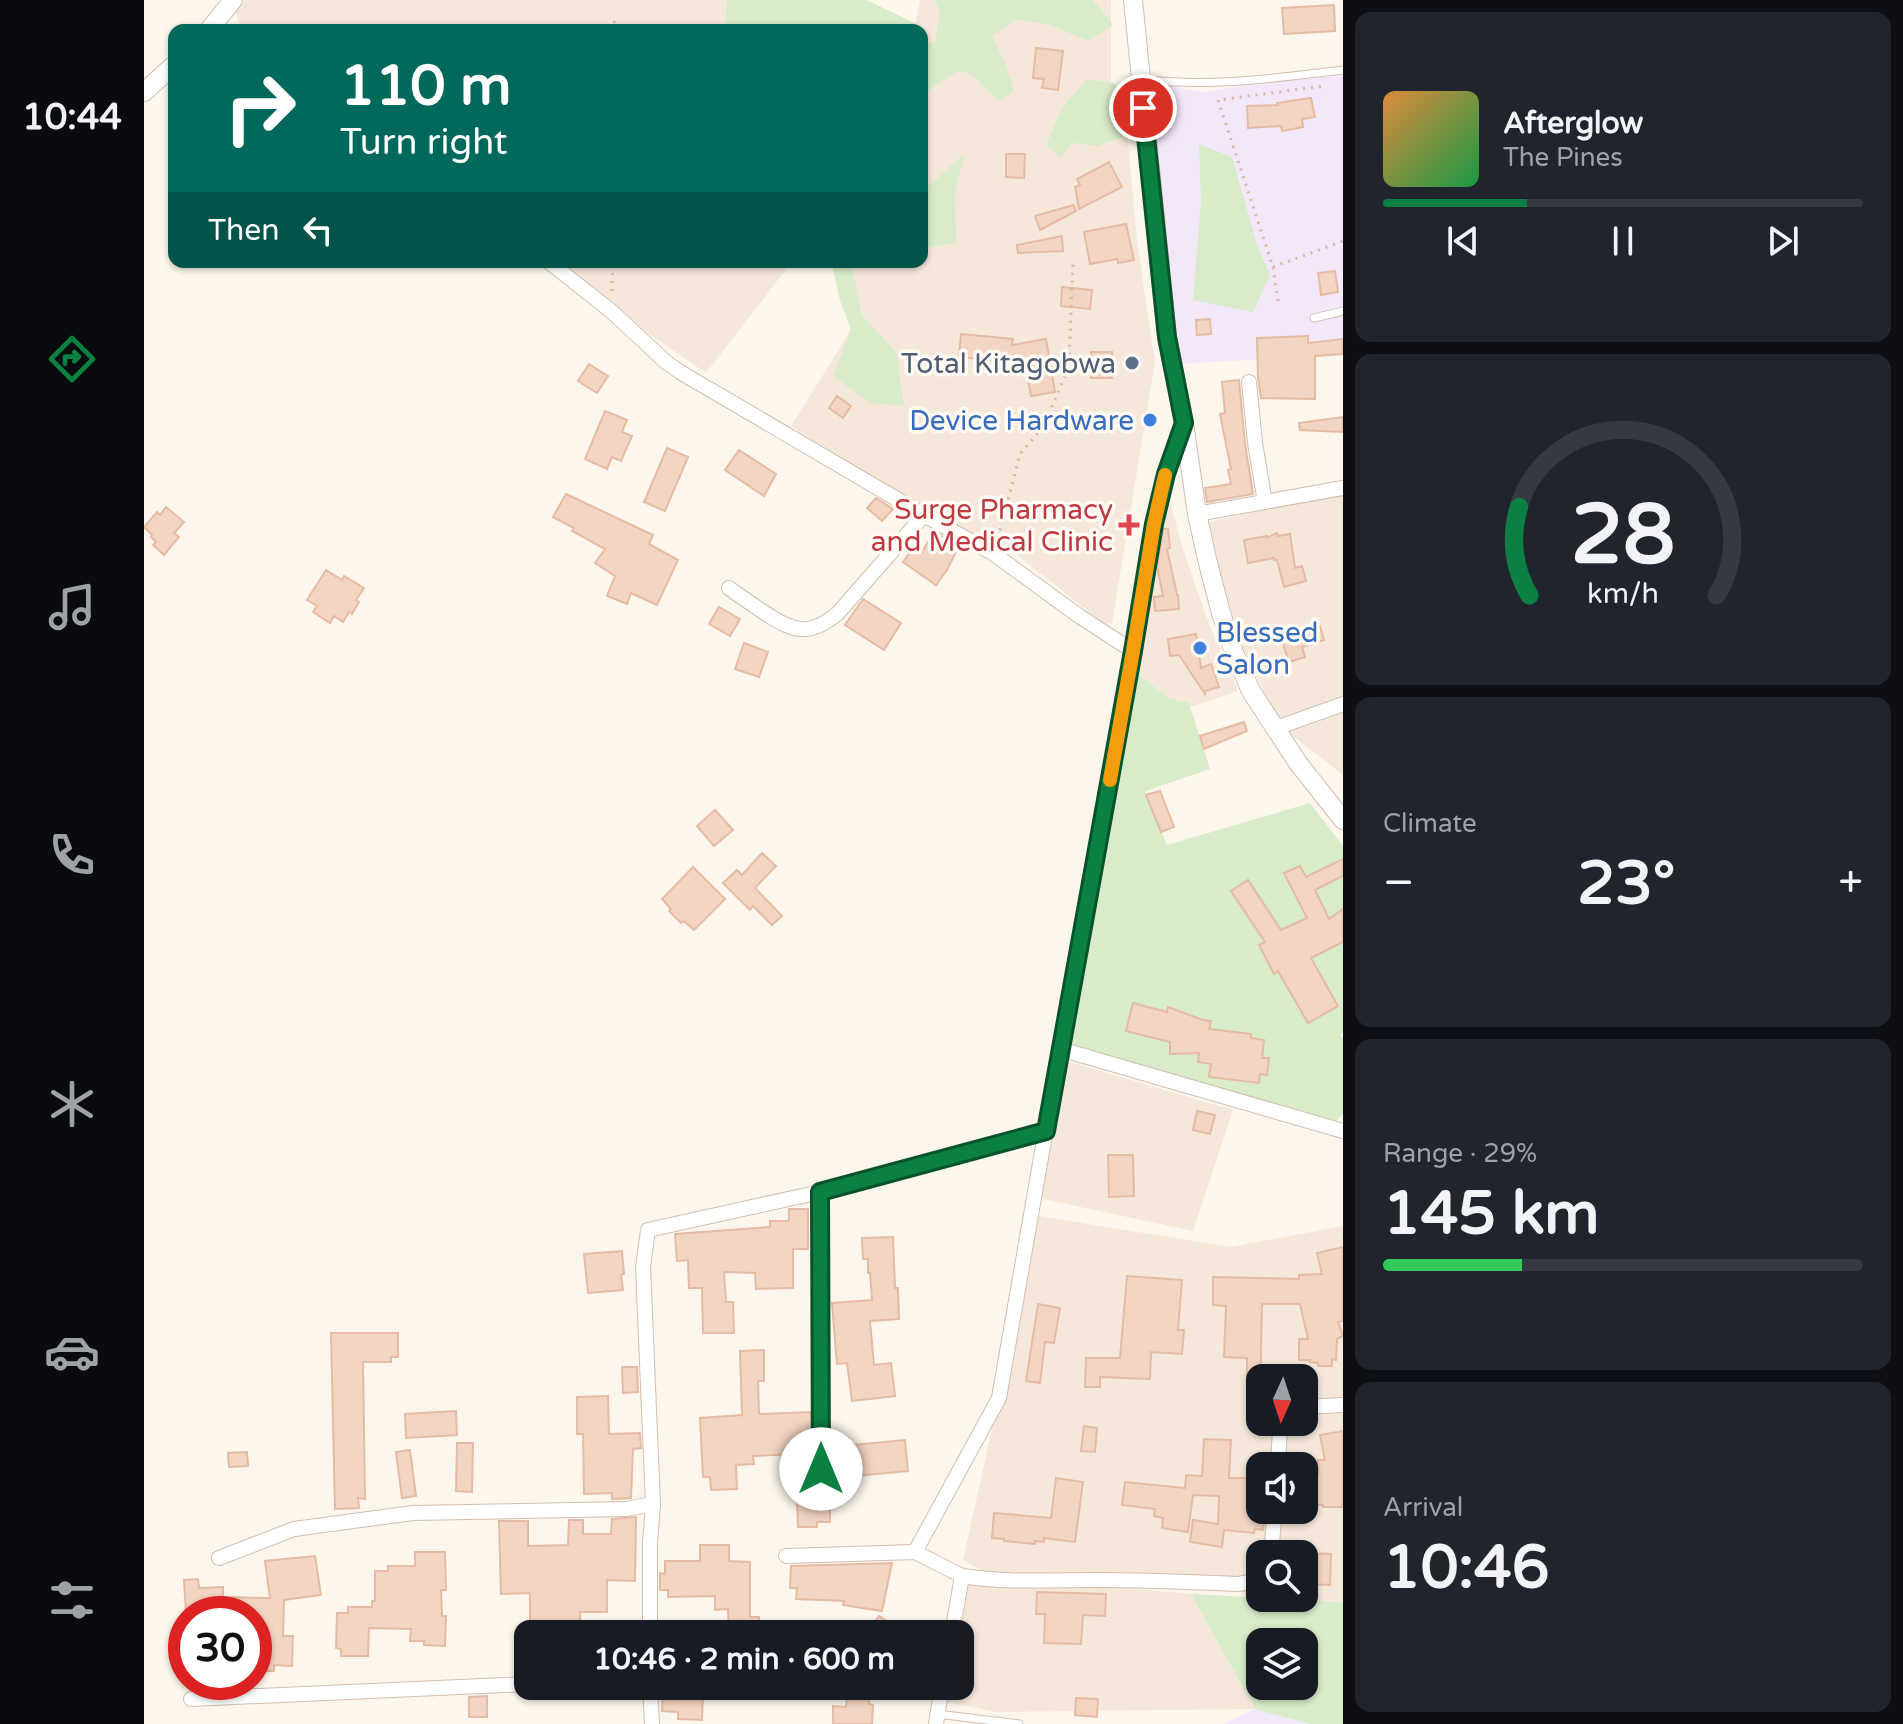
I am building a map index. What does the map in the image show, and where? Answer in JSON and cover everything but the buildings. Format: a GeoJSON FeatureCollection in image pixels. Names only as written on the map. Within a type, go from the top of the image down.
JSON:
{"type":"FeatureCollection","features":[{"type":"Feature","properties":{"kind":"street"},"geometry":{"type":"LineString","coordinates":[[214,24],[233,0]]}},
{"type":"Feature","properties":{"kind":"street"},"geometry":{"type":"LineString","coordinates":[[1133,0],[1167,337],[1197,514],[1221,613],[1251,691],[1298,763],[1343,820]]}},
{"type":"Feature","properties":{"kind":"street"},"geometry":{"type":"LineString","coordinates":[[144,92],[168,70]]}},
{"type":"Feature","properties":{"kind":"street"},"geometry":{"type":"LineString","coordinates":[[557,268],[680,372],[994,554],[1133,651]]}},
{"type":"Feature","properties":{"kind":"street"},"geometry":{"type":"LineString","coordinates":[[1249,382],[1265,502]]}},
{"type":"Feature","properties":{"kind":"street"},"geometry":{"type":"LineString","coordinates":[[915,1552],[999,1398],[1156,513],[1184,423]]}},
{"type":"Feature","properties":{"kind":"street"},"geometry":{"type":"LineString","coordinates":[[1197,514],[1343,488]]}},
{"type":"Feature","properties":{"kind":"street"},"geometry":{"type":"LineString","coordinates":[[729,588],[785,626],[798,630],[812,629],[838,613],[924,515]]}},
{"type":"Feature","properties":{"kind":"street"},"geometry":{"type":"LineString","coordinates":[[1276,728],[1343,704]]}},
{"type":"Feature","properties":{"kind":"street"},"geometry":{"type":"LineString","coordinates":[[1060,1049],[1343,1131]]}},
{"type":"Feature","properties":{"kind":"street"},"geometry":{"type":"LineString","coordinates":[[650,1620],[653,1504],[643,1267],[648,1230],[820,1192],[1046,1131]]}},
{"type":"Feature","properties":{"kind":"street"},"geometry":{"type":"LineString","coordinates":[[820,1192],[821,1469]]}},
{"type":"Feature","properties":{"kind":"street"},"geometry":{"type":"LineString","coordinates":[[1318,1406],[1343,1405]]}},
{"type":"Feature","properties":{"kind":"street"},"geometry":{"type":"LineString","coordinates":[[219,1558],[294,1529],[413,1513],[626,1509],[653,1504]]}},
{"type":"Feature","properties":{"kind":"street"},"geometry":{"type":"LineString","coordinates":[[786,1556],[915,1552],[962,1576],[1010,1581],[1246,1583]]}},
{"type":"Feature","properties":{"kind":"street"},"geometry":{"type":"LineString","coordinates":[[954,1620],[962,1576]]}},
{"type":"Feature","properties":{"kind":"street"},"geometry":{"type":"LineString","coordinates":[[272,1695],[514,1685]]}},
{"type":"Feature","properties":{"kind":"street"},"geometry":{"type":"LineString","coordinates":[[651,1700],[652,1724]]}},
{"type":"Feature","properties":{"kind":"lane"},"geometry":{"type":"LineString","coordinates":[[1140,79],[1194,84],[1343,70]]}},
{"type":"Feature","properties":{"kind":"lane"},"geometry":{"type":"LineString","coordinates":[[1314,318],[1343,311]]}},
{"type":"Feature","properties":{"kind":"lane"},"geometry":{"type":"LineString","coordinates":[[937,1719],[1019,1724]]}},
{"type":"Feature","properties":{"kind":"path"},"geometry":{"type":"LineString","coordinates":[[1278,301],[1273,267],[1218,100],[1327,86]]}},
{"type":"Feature","properties":{"kind":"path"},"geometry":{"type":"LineString","coordinates":[[1273,267],[1343,241]]}},
{"type":"Feature","properties":{"kind":"path"},"geometry":{"type":"LineString","coordinates":[[994,554],[1020,454],[1044,426],[1069,366],[1073,262]]}},
{"type":"Feature","properties":{"kind":"path"},"geometry":{"type":"LineString","coordinates":[[611,311],[612,275],[615,268]]}},
{"type":"Feature","properties":{"kind":"shaded area"},"geometry":{"type":"Polygon","coordinates":[[[240,0],[727,0],[725,24],[239,24],[236,11],[240,0]]]}},
{"type":"Feature","properties":{"kind":"shaded area"},"geometry":{"type":"Polygon","coordinates":[[[920,0],[1111,0],[1111,95],[1124,96],[1137,241],[1155,362],[1112,624],[1102,622],[1013,552],[931,517],[791,426],[861,314],[853,268],[928,268],[928,24],[915,24],[920,0]]]}},
{"type":"Feature","properties":{"kind":"shaded area"},"geometry":{"type":"Polygon","coordinates":[[[1343,72],[1343,353],[1178,364],[1147,82],[1202,92],[1343,72]]]}},
{"type":"Feature","properties":{"kind":"shaded area"},"geometry":{"type":"Polygon","coordinates":[[[565,268],[787,268],[706,373],[600,300],[565,268]]]}},
{"type":"Feature","properties":{"kind":"shaded area"},"geometry":{"type":"Polygon","coordinates":[[[1165,484],[1196,587],[1238,691],[1191,707],[1189,703],[1168,698],[1125,663],[1135,593],[1165,484]]]}},
{"type":"Feature","properties":{"kind":"shaded area"},"geometry":{"type":"Polygon","coordinates":[[[1343,492],[1343,702],[1280,723],[1236,636],[1195,525],[1343,492]]]}},
{"type":"Feature","properties":{"kind":"shaded area"},"geometry":{"type":"Polygon","coordinates":[[[1343,708],[1343,775],[1285,730],[1343,708]]]}},
{"type":"Feature","properties":{"kind":"shaded area"},"geometry":{"type":"Polygon","coordinates":[[[1056,1058],[1233,1110],[1193,1231],[1029,1196],[1056,1058]]]}},
{"type":"Feature","properties":{"kind":"shaded area"},"geometry":{"type":"Polygon","coordinates":[[[1039,1216],[1230,1247],[1343,1226],[1343,1602],[1318,1601],[1318,1540],[1246,1540],[1246,1593],[1229,1587],[1071,1583],[1191,1594],[1246,1693],[1246,1700],[1250,1700],[1255,1709],[997,1712],[940,1701],[974,1700],[974,1620],[953,1620],[962,1571],[986,1573],[963,1560],[1039,1216]]]}},
{"type":"Feature","properties":{"kind":"shaded area"},"geometry":{"type":"Polygon","coordinates":[[[1255,1709],[1310,1724],[1223,1724],[1255,1709]]]}},
{"type":"Feature","properties":{"kind":"green space"},"geometry":{"type":"Polygon","coordinates":[[[727,0],[867,0],[916,24],[725,24],[727,0]]]}},
{"type":"Feature","properties":{"kind":"green space"},"geometry":{"type":"Polygon","coordinates":[[[934,0],[1093,0],[1113,25],[1088,41],[1051,25],[1017,19],[992,36],[1014,91],[999,101],[971,74],[958,71],[928,90],[928,44],[935,42],[940,11],[934,0]]]}},
{"type":"Feature","properties":{"kind":"green space"},"geometry":{"type":"Polygon","coordinates":[[[1087,79],[1113,83],[1131,101],[1125,97],[1134,132],[1098,146],[1073,143],[1061,157],[1046,145],[1062,108],[1087,79]]]}},
{"type":"Feature","properties":{"kind":"green space"},"geometry":{"type":"Polygon","coordinates":[[[1199,144],[1232,157],[1257,244],[1270,275],[1253,312],[1193,300],[1201,202],[1199,144]]]}},
{"type":"Feature","properties":{"kind":"green space"},"geometry":{"type":"Polygon","coordinates":[[[964,154],[955,193],[956,243],[928,248],[928,187],[964,154]]]}},
{"type":"Feature","properties":{"kind":"green space"},"geometry":{"type":"Polygon","coordinates":[[[832,268],[853,268],[861,314],[896,352],[904,406],[871,403],[833,376],[851,330],[832,268]]]}},
{"type":"Feature","properties":{"kind":"green space"},"geometry":{"type":"Polygon","coordinates":[[[1125,663],[1168,698],[1189,703],[1210,769],[1145,791],[1167,845],[1310,803],[1343,846],[1343,1032],[1340,1035],[1343,1038],[1343,1114],[1331,1126],[1057,1043],[1125,663]]]}},
{"type":"Feature","properties":{"kind":"green space"},"geometry":{"type":"Polygon","coordinates":[[[1191,1594],[1246,1597],[1246,1612],[1318,1612],[1318,1601],[1343,1602],[1343,1724],[1310,1724],[1255,1709],[1250,1700],[1318,1700],[1318,1628],[1246,1628],[1246,1693],[1191,1594]]]}},
{"type":"Feature","properties":{"kind":"slow traffic"},"geometry":{"type":"LineString","coordinates":[[1110,780],[1165,475]]}},
{"type":"Feature","properties":{"kind":"place","name":"Total Kitagobwa"},"geometry":{"type":"Point","coordinates":[1132,363]}},
{"type":"Feature","properties":{"kind":"place","name":"Device Hardware"},"geometry":{"type":"Point","coordinates":[1150,420]}},
{"type":"Feature","properties":{"kind":"place","name":"Surge Pharmacy and Medical Clinic"},"geometry":{"type":"Point","coordinates":[1129,525]}},
{"type":"Feature","properties":{"kind":"place","name":"Blessed Salon"},"geometry":{"type":"Point","coordinates":[1200,648]}},
{"type":"Feature","properties":{"kind":"route"},"geometry":{"type":"LineString","coordinates":[[821,1469],[820,1192],[1046,1131],[1154,524],[1166,474],[1184,423],[1167,337],[1143,108]]}}]}
